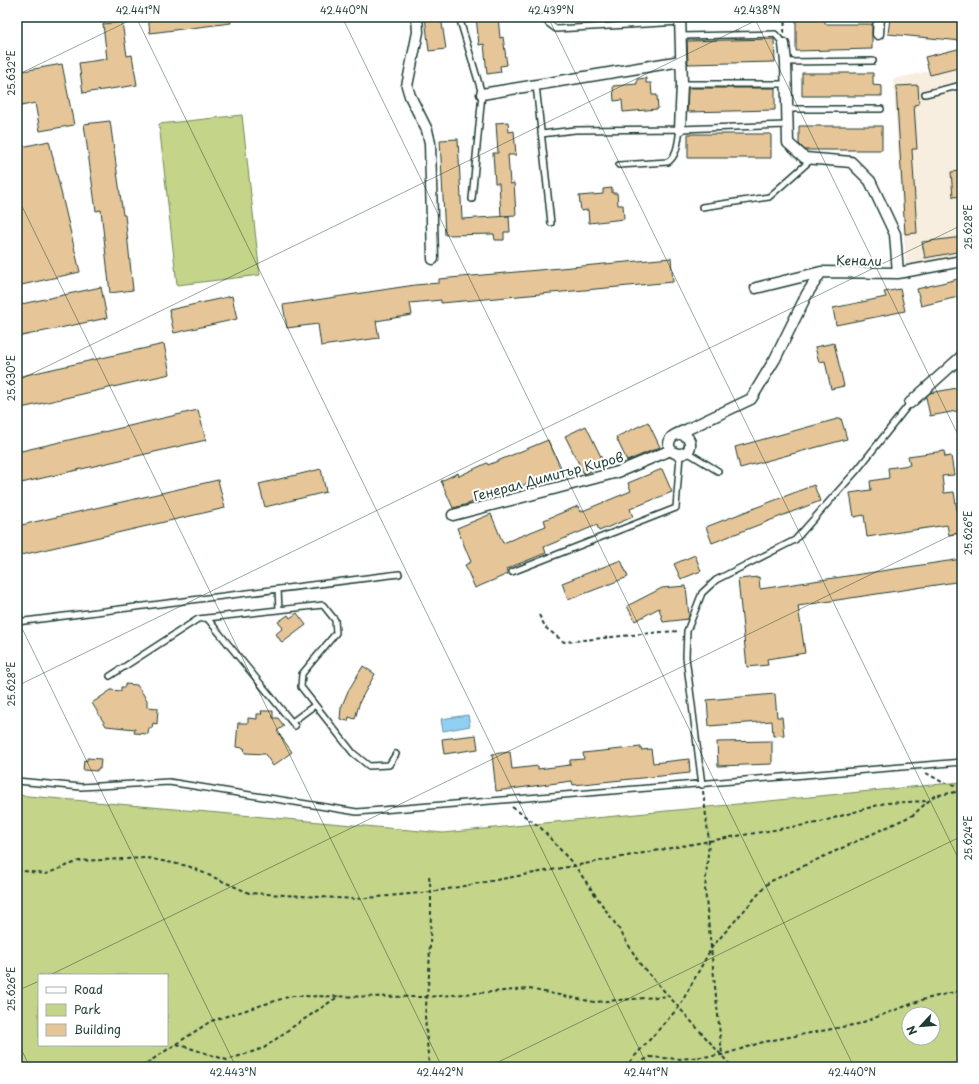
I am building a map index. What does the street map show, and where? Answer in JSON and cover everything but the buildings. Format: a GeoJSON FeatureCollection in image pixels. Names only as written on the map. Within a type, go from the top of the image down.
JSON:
{"type":"FeatureCollection","features":[{"type":"Feature","properties":{"kind":"street"},"geometry":{"type":"LineString","coordinates":[[417,17],[418,32],[407,86],[410,96],[427,130],[430,143],[433,259]]}},
{"type":"Feature","properties":{"kind":"street"},"geometry":{"type":"LineString","coordinates":[[878,34],[879,17]]}},
{"type":"Feature","properties":{"kind":"street"},"geometry":{"type":"LineString","coordinates":[[680,129],[682,84],[681,19]]}},
{"type":"Feature","properties":{"kind":"street"},"geometry":{"type":"LineString","coordinates":[[784,44],[787,84],[788,144],[805,158],[851,162],[870,181],[895,234],[898,273]]}},
{"type":"Feature","properties":{"kind":"street"},"geometry":{"type":"LineString","coordinates":[[482,94],[681,61]]}},
{"type":"Feature","properties":{"kind":"street","name":"Кенали"},"geometry":{"type":"LineString","coordinates":[[756,288],[821,272],[898,273],[962,260]]}},
{"type":"Feature","properties":{"kind":"street"},"geometry":{"type":"LineString","coordinates":[[682,450],[669,444],[671,438],[751,399],[775,359],[807,294],[821,272]]}},
{"type":"Feature","properties":{"kind":"street"},"geometry":{"type":"LineString","coordinates":[[910,403],[962,356]]}},
{"type":"Feature","properties":{"kind":"street"},"geometry":{"type":"LineString","coordinates":[[682,450],[696,426]]}},
{"type":"Feature","properties":{"kind":"street"},"geometry":{"type":"LineString","coordinates":[[680,434],[687,436],[682,450]]}},
{"type":"Feature","properties":{"kind":"street","name":"Генерал Димитър Киров"},"geometry":{"type":"LineString","coordinates":[[452,515],[618,472],[682,450]]}},
{"type":"Feature","properties":{"kind":"lane"},"geometry":{"type":"LineString","coordinates":[[459,17],[482,94],[472,199]]}},
{"type":"Feature","properties":{"kind":"lane"},"geometry":{"type":"LineString","coordinates":[[548,17],[548,23],[556,29],[681,19]]}},
{"type":"Feature","properties":{"kind":"lane"},"geometry":{"type":"LineString","coordinates":[[681,36],[775,34],[784,44]]}},
{"type":"Feature","properties":{"kind":"lane"},"geometry":{"type":"LineString","coordinates":[[786,62],[873,61]]}},
{"type":"Feature","properties":{"kind":"lane"},"geometry":{"type":"LineString","coordinates":[[682,84],[787,84]]}},
{"type":"Feature","properties":{"kind":"lane"},"geometry":{"type":"LineString","coordinates":[[536,85],[551,222]]}},
{"type":"Feature","properties":{"kind":"lane"},"geometry":{"type":"LineString","coordinates":[[925,94],[962,85]]}},
{"type":"Feature","properties":{"kind":"lane"},"geometry":{"type":"LineString","coordinates":[[788,109],[881,109]]}},
{"type":"Feature","properties":{"kind":"lane"},"geometry":{"type":"LineString","coordinates":[[541,134],[575,130],[680,129],[788,125]]}},
{"type":"Feature","properties":{"kind":"lane"},"geometry":{"type":"LineString","coordinates":[[619,165],[668,162],[672,159],[675,153],[680,129]]}},
{"type":"Feature","properties":{"kind":"lane"},"geometry":{"type":"LineString","coordinates":[[702,207],[769,197],[813,159]]}},
{"type":"Feature","properties":{"kind":"lane"},"geometry":{"type":"LineString","coordinates":[[702,785],[686,657],[687,631],[702,594],[716,580],[795,540],[858,469],[910,403]]}},
{"type":"Feature","properties":{"kind":"lane"},"geometry":{"type":"LineString","coordinates":[[512,572],[676,508],[682,450],[718,472]]}},
{"type":"Feature","properties":{"kind":"lane"},"geometry":{"type":"LineString","coordinates":[[17,622],[399,574]]}},
{"type":"Feature","properties":{"kind":"lane"},"geometry":{"type":"LineString","coordinates":[[278,589],[280,610]]}},
{"type":"Feature","properties":{"kind":"lane"},"geometry":{"type":"LineString","coordinates":[[110,676],[198,619],[323,605],[335,620],[336,633],[302,674],[301,688],[353,753],[370,766],[389,765],[396,754]]}},
{"type":"Feature","properties":{"kind":"lane"},"geometry":{"type":"LineString","coordinates":[[207,618],[294,724],[315,705]]}},
{"type":"Feature","properties":{"kind":"lane"},"geometry":{"type":"LineString","coordinates":[[17,782],[81,787],[169,782],[357,812],[702,785],[962,762]]}},
{"type":"Feature","properties":{"kind":"path"},"geometry":{"type":"LineString","coordinates":[[784,44],[785,17]]}},
{"type":"Feature","properties":{"kind":"path"},"geometry":{"type":"LineString","coordinates":[[539,615],[546,628],[564,642],[661,632],[687,631]]}},
{"type":"Feature","properties":{"kind":"path"},"geometry":{"type":"LineString","coordinates":[[922,770],[942,782],[962,787]]}},
{"type":"Feature","properties":{"kind":"path"},"geometry":{"type":"LineString","coordinates":[[702,785],[709,842],[705,890],[722,1055]]}},
{"type":"Feature","properties":{"kind":"path"},"geometry":{"type":"LineString","coordinates":[[625,1067],[679,1007],[712,947],[770,882],[913,816],[934,796],[962,791]]}},
{"type":"Feature","properties":{"kind":"path"},"geometry":{"type":"LineString","coordinates":[[17,870],[46,874],[79,861],[147,858],[188,866],[249,893],[356,899],[431,892],[731,837],[817,823],[885,803],[928,801]]}},
{"type":"Feature","properties":{"kind":"path"},"geometry":{"type":"LineString","coordinates":[[511,806],[540,827],[575,866],[619,929],[640,964],[732,1067]]}},
{"type":"Feature","properties":{"kind":"path"},"geometry":{"type":"LineString","coordinates":[[429,876],[431,892],[429,975],[425,1016],[429,1067]]}},
{"type":"Feature","properties":{"kind":"path"},"geometry":{"type":"LineString","coordinates":[[142,1067],[211,1021],[291,996],[426,997],[529,989],[594,1002],[670,996]]}},
{"type":"Feature","properties":{"kind":"path"},"geometry":{"type":"LineString","coordinates":[[631,1067],[650,1057],[680,1059],[722,1055],[763,1042],[858,1024],[922,1000],[962,990]]}},
{"type":"Feature","properties":{"kind":"path"},"geometry":{"type":"LineString","coordinates":[[177,1044],[227,1060],[264,1048],[339,996]]}},
{"type":"Feature","properties":{"kind":"shaded area"},"geometry":{"type":"Polygon","coordinates":[[[962,64],[962,255],[906,265],[893,79],[962,64]]]}},
{"type":"Feature","properties":{"kind":"green space"},"geometry":{"type":"Polygon","coordinates":[[[242,115],[260,275],[177,285],[159,124],[242,115]]]}},
{"type":"Feature","properties":{"kind":"green space"},"geometry":{"type":"Polygon","coordinates":[[[962,782],[962,1067],[17,1067],[17,795],[443,833],[962,782]]]}},
{"type":"Feature","properties":{"kind":"water"},"geometry":{"type":"Polygon","coordinates":[[[468,715],[470,726],[443,731],[441,719],[468,715]]]}}]}
